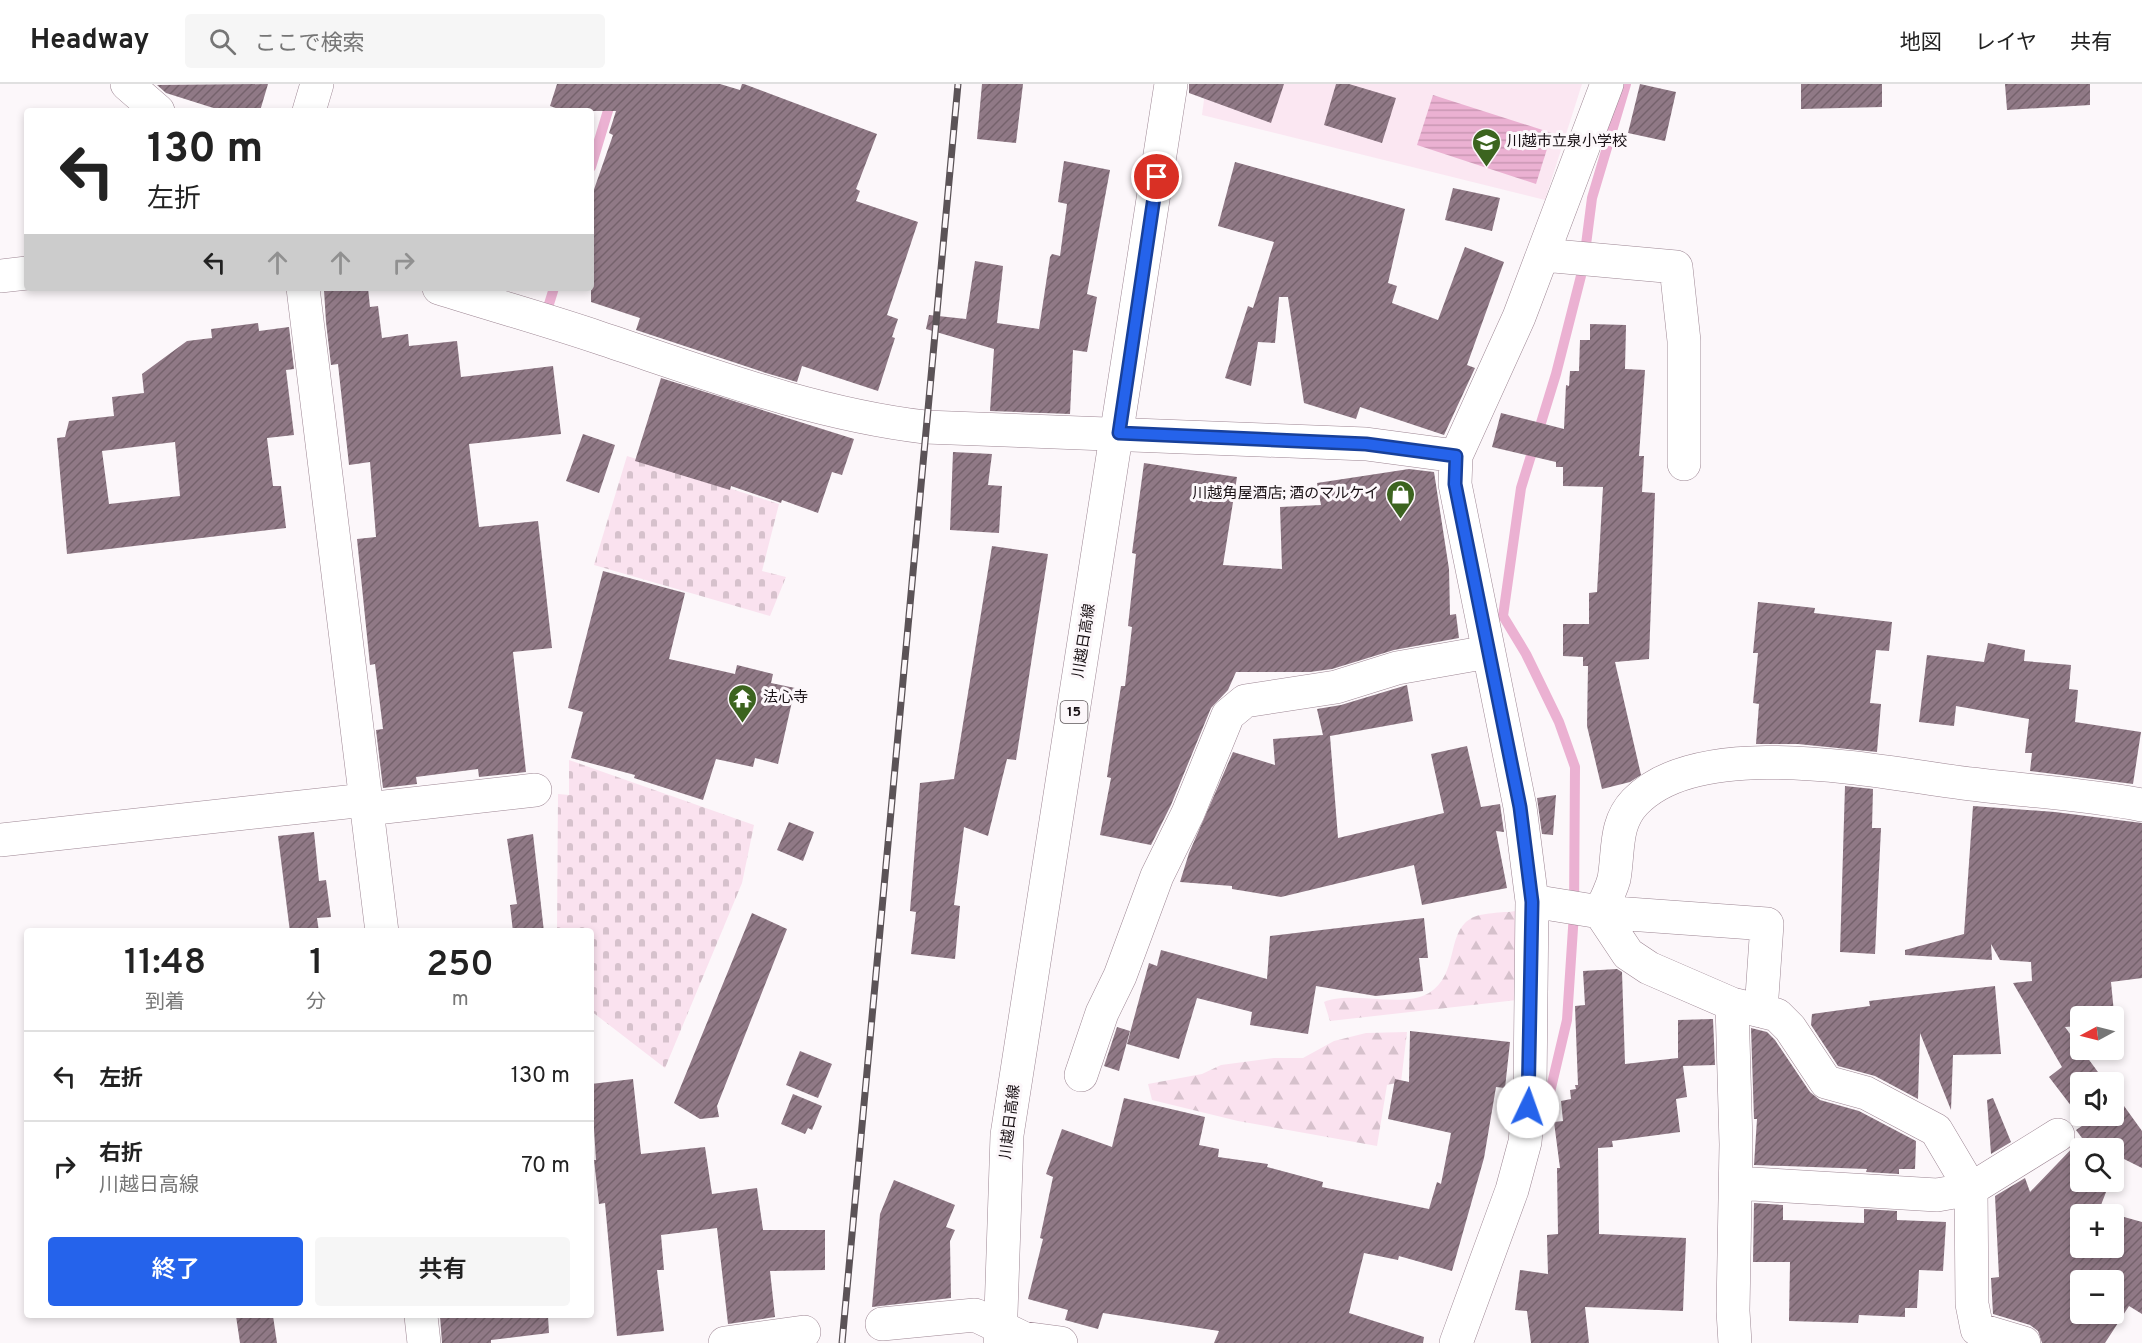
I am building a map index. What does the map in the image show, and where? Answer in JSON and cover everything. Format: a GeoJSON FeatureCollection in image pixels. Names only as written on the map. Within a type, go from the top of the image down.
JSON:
{"type":"FeatureCollection","features":[{"type":"Feature","properties":{"kind":"street"},"geometry":{"type":"LineString","coordinates":[[127,84],[155,108]]}},
{"type":"Feature","properties":{"kind":"street"},"geometry":{"type":"LineString","coordinates":[[310,108],[318,84]]}},
{"type":"Feature","properties":{"kind":"street","name":"川越日高線"},"geometry":{"type":"LineString","coordinates":[[1000,1335],[1007,1135],[1119,433],[1171,84]]}},
{"type":"Feature","properties":{"kind":"street"},"geometry":{"type":"LineString","coordinates":[[1456,1343],[1512,1190],[1525,1142],[1530,1089],[1532,902],[1520,807],[1455,484],[1456,456],[1519,317],[1607,84]]}},
{"type":"Feature","properties":{"kind":"street"},"geometry":{"type":"LineString","coordinates":[[1543,255],[1676,267],[1684,340],[1682,430],[1684,464]]}},
{"type":"Feature","properties":{"kind":"street"},"geometry":{"type":"LineString","coordinates":[[0,276],[24,273]]}},
{"type":"Feature","properties":{"kind":"street"},"geometry":{"type":"LineString","coordinates":[[303,291],[382,928]]}},
{"type":"Feature","properties":{"kind":"street"},"geometry":{"type":"LineString","coordinates":[[449,291],[599,337],[700,372],[879,422],[925,427],[1366,444],[1456,456]]}},
{"type":"Feature","properties":{"kind":"street"},"geometry":{"type":"LineString","coordinates":[[1081,1075],[1102,1013],[1120,976],[1157,876],[1188,813],[1228,716],[1245,701],[1336,687],[1397,668],[1488,652]]}},
{"type":"Feature","properties":{"kind":"street"},"geometry":{"type":"LineString","coordinates":[[1582,909],[1613,879],[1619,828],[1635,802],[1660,784],[1688,772],[1735,764],[1776,762],[1815,766],[1847,765],[1972,784],[2088,795],[2142,805]]}},
{"type":"Feature","properties":{"kind":"street"},"geometry":{"type":"LineString","coordinates":[[0,840],[535,790]]}},
{"type":"Feature","properties":{"kind":"street"},"geometry":{"type":"LineString","coordinates":[[1532,902],[1582,909],[1767,924],[1747,1007],[1736,1183],[1733,1311],[1735,1343]]}},
{"type":"Feature","properties":{"kind":"street"},"geometry":{"type":"LineString","coordinates":[[1582,909],[1628,954],[1642,964],[1747,1007],[1777,1015],[1790,1028],[1826,1082],[1866,1093],[1936,1130],[1971,1190],[1972,1304],[1977,1329],[2024,1343]]}},
{"type":"Feature","properties":{"kind":"street"},"geometry":{"type":"LineString","coordinates":[[1736,1183],[1937,1195],[1971,1190],[2058,1135]]}},
{"type":"Feature","properties":{"kind":"street"},"geometry":{"type":"LineString","coordinates":[[882,1324],[975,1315],[1000,1335],[1061,1343]]}},
{"type":"Feature","properties":{"kind":"street"},"geometry":{"type":"LineString","coordinates":[[421,1318],[424,1343]]}},
{"type":"Feature","properties":{"kind":"street"},"geometry":{"type":"LineString","coordinates":[[725,1343],[804,1332]]}},
{"type":"Feature","properties":{"kind":"shaded area","name":"川越市立泉小学校"},"geometry":{"type":"Polygon","coordinates":[[[1206,84],[1582,84],[1545,200],[1202,115],[1206,84]]]}},
{"type":"Feature","properties":{"kind":"shaded area"},"geometry":{"type":"Polygon","coordinates":[[[1433,95],[1552,133],[1536,184],[1417,145],[1433,95]]]}},
{"type":"Feature","properties":{"kind":"green space"},"geometry":{"type":"Polygon","coordinates":[[[627,456],[779,504],[762,571],[786,577],[770,616],[594,565],[627,456]]]}},
{"type":"Feature","properties":{"kind":"green space"},"geometry":{"type":"Polygon","coordinates":[[[569,760],[754,825],[742,883],[665,1068],[594,1013],[594,928],[557,928],[558,794],[569,795],[569,760]]]}},
{"type":"Feature","properties":{"kind":"green space"},"geometry":{"type":"Polygon","coordinates":[[[1516,911],[1517,1000],[1330,1021],[1324,1002],[1348,998],[1405,999],[1429,993],[1445,976],[1458,934],[1470,919],[1480,915],[1516,911]]]}},
{"type":"Feature","properties":{"kind":"green space"},"geometry":{"type":"Polygon","coordinates":[[[1407,1032],[1401,1082],[1387,1085],[1377,1146],[1238,1121],[1152,1100],[1148,1084],[1202,1074],[1221,1065],[1274,1058],[1303,1058],[1334,1041],[1366,1033],[1407,1032]]]}},
{"type":"Feature","properties":{"kind":"building"},"geometry":{"type":"Polygon","coordinates":[[[268,84],[261,108],[214,108],[166,93],[157,85],[268,84]]]}},
{"type":"Feature","properties":{"kind":"building"},"geometry":{"type":"Polygon","coordinates":[[[557,84],[720,84],[740,90],[744,84],[877,134],[856,189],[860,191],[856,201],[918,222],[887,315],[898,319],[892,337],[895,338],[878,391],[802,366],[797,382],[766,373],[636,330],[640,318],[591,302],[591,291],[594,291],[594,189],[613,135],[609,133],[616,111],[550,106],[557,84]]]}},
{"type":"Feature","properties":{"kind":"building"},"geometry":{"type":"Polygon","coordinates":[[[982,84],[1023,84],[1016,143],[977,139],[982,84]]]}},
{"type":"Feature","properties":{"kind":"building"},"geometry":{"type":"Polygon","coordinates":[[[1189,84],[1284,84],[1271,123],[1189,93],[1189,84]]]}},
{"type":"Feature","properties":{"kind":"building"},"geometry":{"type":"Polygon","coordinates":[[[1336,84],[1349,84],[1396,98],[1382,143],[1324,125],[1336,84]]]}},
{"type":"Feature","properties":{"kind":"building"},"geometry":{"type":"Polygon","coordinates":[[[1640,84],[1676,92],[1665,141],[1628,133],[1640,84]]]}},
{"type":"Feature","properties":{"kind":"building"},"geometry":{"type":"Polygon","coordinates":[[[1801,84],[1882,84],[1882,107],[1801,109],[1801,84]]]}},
{"type":"Feature","properties":{"kind":"building"},"geometry":{"type":"Polygon","coordinates":[[[2005,84],[2090,84],[2090,105],[2007,110],[2005,84]]]}},
{"type":"Feature","properties":{"kind":"building"},"geometry":{"type":"Polygon","coordinates":[[[1064,161],[1110,170],[1087,294],[1097,297],[1087,352],[1073,350],[1070,414],[990,411],[994,349],[926,329],[929,315],[966,319],[975,261],[1003,266],[997,323],[1039,329],[1050,257],[1052,254],[1060,256],[1067,204],[1058,202],[1064,161]]]}},
{"type":"Feature","properties":{"kind":"building"},"geometry":{"type":"Polygon","coordinates":[[[1235,162],[1405,209],[1388,283],[1397,286],[1392,303],[1438,320],[1465,247],[1504,262],[1467,365],[1475,368],[1444,435],[1360,407],[1356,419],[1304,403],[1288,297],[1279,297],[1275,343],[1258,342],[1251,386],[1225,378],[1248,306],[1253,308],[1274,242],[1218,226],[1235,162]]]}},
{"type":"Feature","properties":{"kind":"building"},"geometry":{"type":"Polygon","coordinates":[[[1453,188],[1500,198],[1492,231],[1445,220],[1453,188]]]}},
{"type":"Feature","properties":{"kind":"building"},"geometry":{"type":"Polygon","coordinates":[[[324,291],[368,291],[370,307],[378,306],[382,338],[408,334],[409,346],[457,341],[461,377],[553,366],[561,434],[469,444],[479,527],[538,521],[552,648],[513,652],[526,772],[479,777],[478,769],[416,777],[417,784],[383,788],[376,730],[383,729],[375,664],[370,665],[357,539],[376,537],[370,462],[349,465],[338,364],[331,365],[324,291]]]}},
{"type":"Feature","properties":{"kind":"building"},"geometry":{"type":"Polygon","coordinates":[[[258,323],[259,331],[289,327],[294,369],[286,370],[294,435],[267,438],[273,486],[281,486],[286,528],[67,554],[57,438],[65,437],[69,421],[114,416],[112,397],[144,393],[142,374],[187,341],[212,338],[211,329],[258,323]],[[175,442],[102,451],[109,504],[180,496],[175,442]]]}},
{"type":"Feature","properties":{"kind":"building"},"geometry":{"type":"Polygon","coordinates":[[[1590,324],[1626,325],[1625,369],[1645,370],[1639,456],[1644,456],[1642,492],[1655,493],[1649,659],[1615,662],[1641,775],[1630,782],[1602,789],[1587,726],[1588,666],[1583,666],[1583,657],[1563,656],[1563,624],[1589,624],[1589,593],[1597,592],[1603,487],[1563,486],[1563,467],[1556,467],[1556,462],[1492,447],[1501,413],[1564,429],[1566,385],[1569,386],[1570,371],[1579,371],[1580,340],[1590,340],[1590,324]]]}},
{"type":"Feature","properties":{"kind":"building"},"geometry":{"type":"Polygon","coordinates":[[[661,378],[854,439],[842,475],[832,472],[818,513],[782,500],[781,503],[731,486],[730,490],[635,461],[661,378]]]}},
{"type":"Feature","properties":{"kind":"building"},"geometry":{"type":"Polygon","coordinates":[[[583,434],[615,445],[599,493],[566,481],[583,434]]]}},
{"type":"Feature","properties":{"kind":"building"},"geometry":{"type":"Polygon","coordinates":[[[953,452],[992,454],[988,485],[1002,486],[999,533],[950,530],[953,452]]]}},
{"type":"Feature","properties":{"kind":"building"},"geometry":{"type":"Polygon","coordinates":[[[1144,463],[1237,477],[1223,565],[1282,569],[1280,507],[1321,505],[1317,483],[1409,469],[1434,472],[1449,569],[1450,615],[1456,614],[1459,638],[1394,650],[1332,669],[1310,672],[1236,672],[1228,690],[1211,708],[1171,805],[1151,845],[1100,835],[1111,778],[1107,777],[1121,686],[1125,686],[1132,627],[1128,626],[1136,554],[1132,553],[1144,463]]]}},
{"type":"Feature","properties":{"kind":"building"},"geometry":{"type":"Polygon","coordinates":[[[992,546],[1048,554],[1016,760],[1007,759],[988,836],[964,827],[954,905],[960,906],[955,959],[911,954],[916,912],[910,911],[920,783],[954,779],[992,546]]]}},
{"type":"Feature","properties":{"kind":"building"},"geometry":{"type":"Polygon","coordinates":[[[603,571],[685,593],[669,659],[735,674],[737,665],[773,674],[771,683],[795,688],[778,764],[755,758],[753,767],[716,759],[703,800],[634,778],[635,775],[571,758],[583,712],[568,708],[603,571]]]}},
{"type":"Feature","properties":{"kind":"building"},"geometry":{"type":"Polygon","coordinates":[[[1758,602],[1815,608],[1814,613],[1892,622],[1889,651],[1876,650],[1870,703],[1881,704],[1877,752],[1798,744],[1756,744],[1759,704],[1753,703],[1758,653],[1753,653],[1758,602]]]}},
{"type":"Feature","properties":{"kind":"building"},"geometry":{"type":"Polygon","coordinates":[[[1988,643],[2025,650],[2024,661],[2071,665],[2069,689],[2078,690],[2075,722],[2141,732],[2133,784],[2030,771],[2032,753],[2025,753],[2029,719],[1956,706],[1954,726],[1919,722],[1927,655],[1984,662],[1988,643]]]}},
{"type":"Feature","properties":{"kind":"building"},"geometry":{"type":"Polygon","coordinates":[[[1407,685],[1413,721],[1330,736],[1338,838],[1444,813],[1431,754],[1467,746],[1481,807],[1500,804],[1504,832],[1496,831],[1507,888],[1422,905],[1414,865],[1281,897],[1232,889],[1232,886],[1180,882],[1189,853],[1233,752],[1275,765],[1273,739],[1323,735],[1317,709],[1341,705],[1407,685]]]}},
{"type":"Feature","properties":{"kind":"building"},"geometry":{"type":"Polygon","coordinates":[[[1845,786],[1873,789],[1872,828],[1881,828],[1875,954],[1840,952],[1845,786]]]}},
{"type":"Feature","properties":{"kind":"building"},"geometry":{"type":"Polygon","coordinates":[[[1556,795],[1553,835],[1542,834],[1537,798],[1556,795]]]}},
{"type":"Feature","properties":{"kind":"building"},"geometry":{"type":"Polygon","coordinates":[[[1973,806],[2055,812],[2142,823],[2142,978],[2111,982],[2113,1006],[2070,1006],[2070,1027],[2065,1027],[2070,1034],[2070,1060],[2089,1060],[2098,1072],[2070,1072],[2070,1104],[2049,1077],[2062,1067],[2013,983],[2032,981],[2031,962],[2000,960],[1991,944],[1992,960],[1905,955],[1905,950],[1964,934],[1973,806]]]}},
{"type":"Feature","properties":{"kind":"building"},"geometry":{"type":"Polygon","coordinates":[[[789,822],[814,832],[803,861],[777,850],[789,822]]]}},
{"type":"Feature","properties":{"kind":"building"},"geometry":{"type":"Polygon","coordinates":[[[314,832],[319,881],[326,880],[331,917],[317,918],[318,928],[290,928],[278,836],[314,832]]]}},
{"type":"Feature","properties":{"kind":"building"},"geometry":{"type":"Polygon","coordinates":[[[533,834],[544,928],[513,928],[510,905],[517,904],[507,839],[533,834]]]}},
{"type":"Feature","properties":{"kind":"building"},"geometry":{"type":"Polygon","coordinates":[[[752,913],[787,929],[717,1106],[719,1117],[700,1119],[674,1103],[752,913]]]}},
{"type":"Feature","properties":{"kind":"building"},"geometry":{"type":"Polygon","coordinates":[[[1424,918],[1428,958],[1419,958],[1423,991],[1376,996],[1316,986],[1308,1034],[1250,1025],[1252,1012],[1197,998],[1179,1059],[1127,1044],[1149,963],[1157,966],[1161,950],[1267,979],[1270,936],[1424,918]]]}},
{"type":"Feature","properties":{"kind":"building"},"geometry":{"type":"Polygon","coordinates":[[[1617,969],[1622,972],[1625,1064],[1678,1058],[1678,1020],[1713,1019],[1715,1065],[1683,1066],[1687,1097],[1676,1099],[1680,1132],[1612,1141],[1613,1147],[1598,1148],[1599,1234],[1686,1238],[1683,1311],[1585,1307],[1589,1343],[1531,1343],[1527,1311],[1515,1310],[1520,1270],[1548,1274],[1547,1235],[1558,1234],[1557,1168],[1560,1168],[1554,1122],[1563,1121],[1561,1101],[1571,1099],[1570,1090],[1576,1089],[1575,1085],[1578,1085],[1575,1006],[1585,1005],[1583,971],[1617,969]]]}},
{"type":"Feature","properties":{"kind":"building"},"geometry":{"type":"Polygon","coordinates":[[[1995,986],[2001,1054],[1953,1055],[1951,1110],[1920,1033],[1918,1099],[1875,1076],[1838,1066],[1811,1025],[1812,1014],[1870,1006],[1869,1001],[1995,986]]]}},
{"type":"Feature","properties":{"kind":"building"},"geometry":{"type":"Polygon","coordinates":[[[1117,1027],[1130,1031],[1119,1071],[1104,1066],[1117,1027]]]}},
{"type":"Feature","properties":{"kind":"building"},"geometry":{"type":"Polygon","coordinates":[[[1751,1028],[1767,1032],[1775,1040],[1810,1092],[1820,1100],[1859,1111],[1916,1141],[1915,1169],[1899,1169],[1899,1174],[1866,1172],[1867,1169],[1754,1165],[1757,1119],[1754,1119],[1751,1028]]]}},
{"type":"Feature","properties":{"kind":"building"},"geometry":{"type":"Polygon","coordinates":[[[1410,1031],[1510,1042],[1505,1088],[1496,1087],[1484,1158],[1452,1271],[1399,1256],[1398,1260],[1364,1253],[1349,1313],[1424,1337],[1423,1343],[1214,1343],[1219,1331],[1103,1313],[1098,1329],[1065,1320],[1068,1310],[1028,1299],[1043,1239],[1040,1238],[1053,1177],[1046,1174],[1062,1129],[1112,1147],[1124,1098],[1205,1117],[1199,1145],[1219,1149],[1218,1157],[1268,1164],[1267,1167],[1323,1182],[1322,1187],[1429,1209],[1437,1182],[1441,1184],[1451,1133],[1388,1119],[1395,1079],[1409,1082],[1410,1031]]]}},
{"type":"Feature","properties":{"kind":"building"},"geometry":{"type":"Polygon","coordinates":[[[800,1051],[832,1064],[818,1098],[786,1085],[800,1051]]]}},
{"type":"Feature","properties":{"kind":"building"},"geometry":{"type":"Polygon","coordinates":[[[633,1079],[641,1154],[705,1147],[712,1194],[757,1188],[763,1230],[825,1230],[825,1270],[770,1271],[775,1317],[728,1324],[717,1228],[661,1235],[664,1270],[657,1270],[664,1331],[617,1336],[605,1203],[599,1204],[594,1160],[596,1160],[594,1084],[633,1079]]]}},
{"type":"Feature","properties":{"kind":"building"},"geometry":{"type":"Polygon","coordinates":[[[793,1094],[822,1106],[812,1130],[808,1128],[805,1134],[781,1124],[793,1094]]]}},
{"type":"Feature","properties":{"kind":"building"},"geometry":{"type":"Polygon","coordinates":[[[1993,1098],[2011,1142],[1991,1154],[1987,1100],[1993,1098]]]}},
{"type":"Feature","properties":{"kind":"building"},"geometry":{"type":"Polygon","coordinates":[[[2124,1106],[2142,1131],[2142,1168],[2124,1159],[2124,1138],[2082,1138],[2076,1130],[2082,1126],[2124,1126],[2124,1106]]]}},
{"type":"Feature","properties":{"kind":"building"},"geometry":{"type":"Polygon","coordinates":[[[2070,1150],[2070,1192],[2106,1192],[2101,1204],[2070,1204],[2070,1258],[2124,1258],[2124,1217],[2142,1222],[2142,1314],[2129,1306],[2124,1314],[2124,1270],[2070,1270],[2070,1324],[2117,1324],[2105,1343],[2042,1343],[2038,1331],[2030,1325],[1993,1314],[1991,1278],[1999,1277],[1995,1196],[2025,1178],[2030,1192],[2070,1150]]]}},
{"type":"Feature","properties":{"kind":"building"},"geometry":{"type":"Polygon","coordinates":[[[894,1180],[955,1205],[946,1227],[955,1230],[950,1241],[951,1298],[872,1307],[880,1214],[894,1180]]]}},
{"type":"Feature","properties":{"kind":"building"},"geometry":{"type":"Polygon","coordinates":[[[1754,1203],[1783,1205],[1783,1220],[1864,1223],[1864,1209],[1897,1211],[1897,1220],[1946,1222],[1943,1271],[1919,1270],[1917,1308],[1905,1308],[1905,1317],[1859,1315],[1858,1323],[1789,1321],[1790,1262],[1753,1262],[1754,1203]]]}},
{"type":"Feature","properties":{"kind":"building"},"geometry":{"type":"Polygon","coordinates":[[[236,1318],[273,1318],[277,1343],[240,1343],[236,1318]]]}},
{"type":"Feature","properties":{"kind":"building"},"geometry":{"type":"Polygon","coordinates":[[[440,1318],[548,1318],[549,1333],[491,1340],[491,1343],[442,1343],[440,1318]]]}},
{"type":"Feature","properties":{"kind":"waterway"},"geometry":{"type":"LineString","coordinates":[[594,157],[616,84]]}},
{"type":"Feature","properties":{"kind":"waterway"},"geometry":{"type":"LineString","coordinates":[[1542,1126],[1567,1020],[1574,913],[1575,767],[1559,722],[1526,654],[1503,616],[1521,488],[1556,374],[1583,268],[1592,198],[1626,84]]}},
{"type":"Feature","properties":{"kind":"waterway"},"geometry":{"type":"LineString","coordinates":[[549,304],[553,291]]}},
{"type":"Feature","properties":{"kind":"railway"},"geometry":{"type":"LineString","coordinates":[[842,1343],[958,84]]}},
{"type":"Feature","properties":{"kind":"place","name":"川越市立泉小学校"},"geometry":{"type":"Point","coordinates":[1486,168]}},
{"type":"Feature","properties":{"kind":"place","name":"川越角屋酒店; 酒のマルケイ"},"geometry":{"type":"Point","coordinates":[1400,520]}},
{"type":"Feature","properties":{"kind":"place","name":"法心寺"},"geometry":{"type":"Point","coordinates":[742,724]}},
{"type":"Feature","properties":{"kind":"route"},"geometry":{"type":"LineString","coordinates":[[1157,177],[1119,433],[1366,444],[1456,456],[1455,484],[1498,710],[1520,807],[1532,902],[1528,1107]]}}]}
